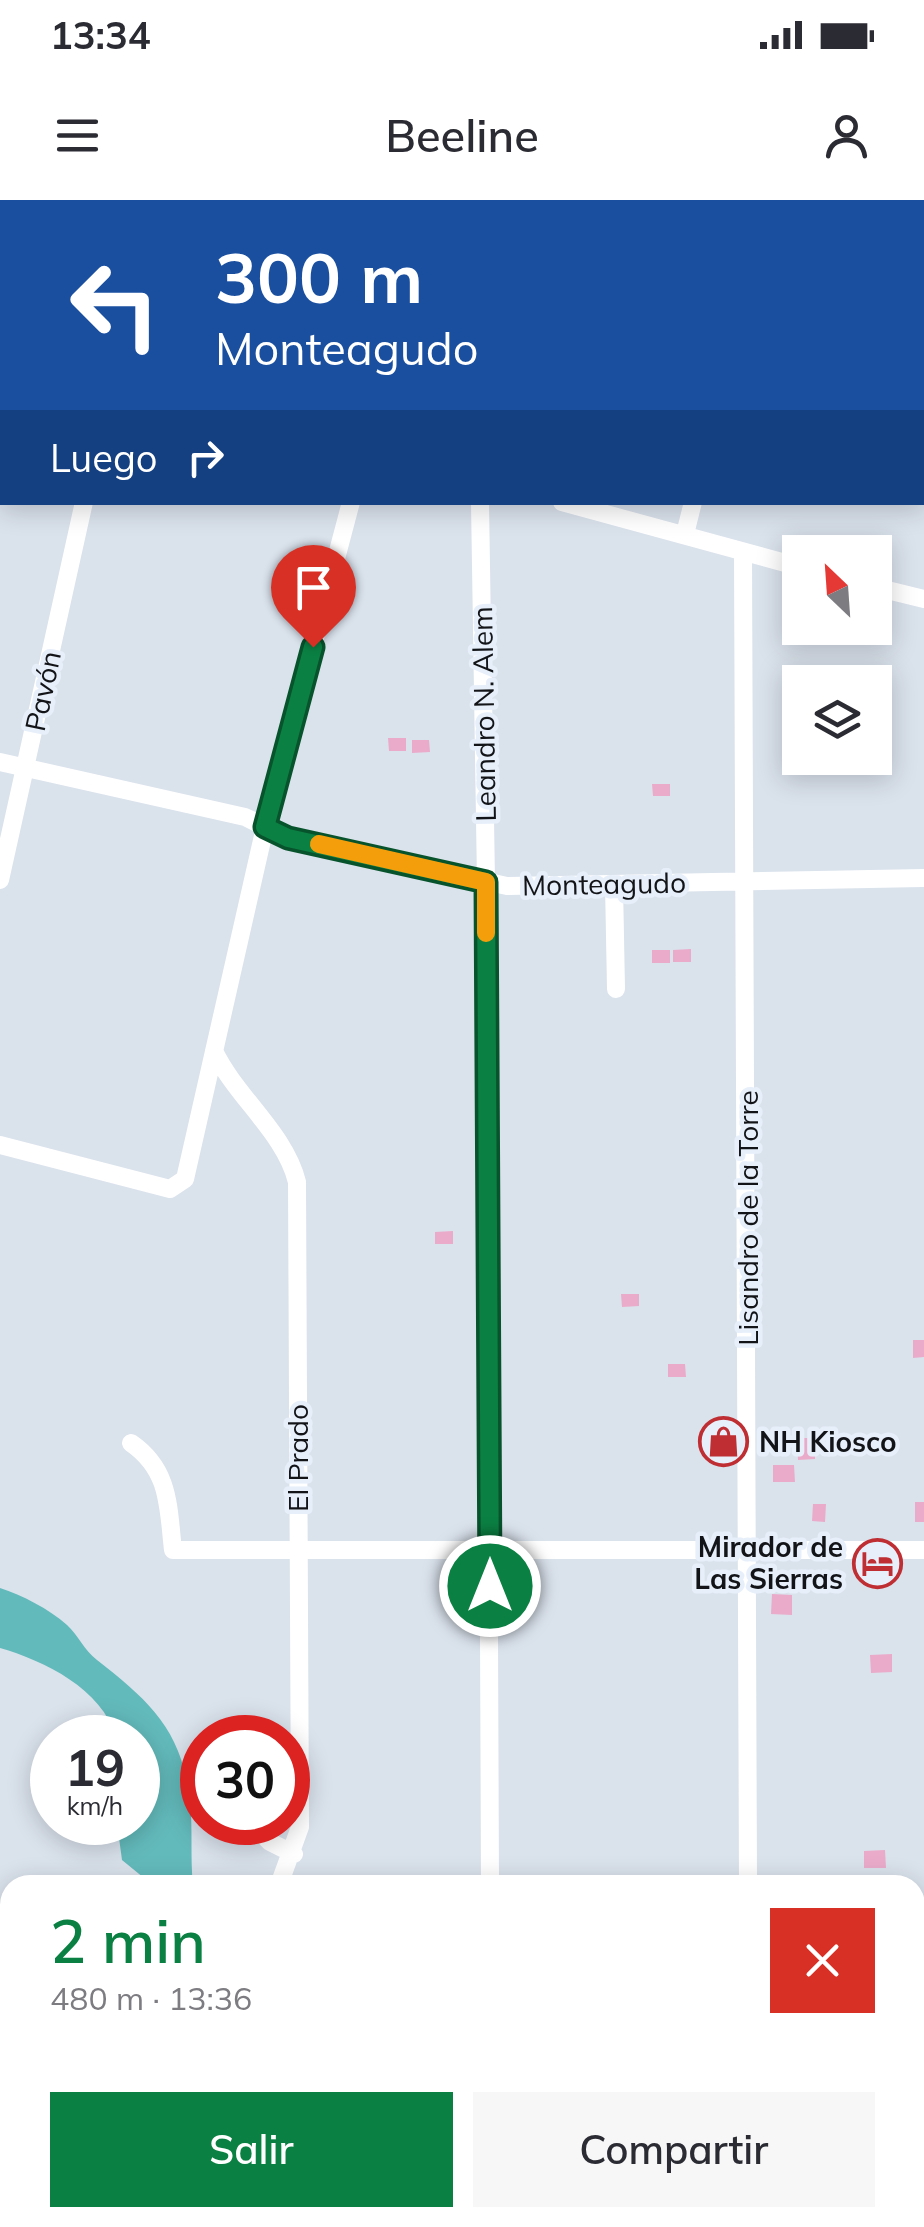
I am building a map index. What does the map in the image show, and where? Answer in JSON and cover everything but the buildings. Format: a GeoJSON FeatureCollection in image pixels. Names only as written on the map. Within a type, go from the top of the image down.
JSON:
{"type":"FeatureCollection","features":[{"type":"Feature","properties":{"kind":"street","name":"Pavón"},"geometry":{"type":"LineString","coordinates":[[0,880],[83,505]]}},
{"type":"Feature","properties":{"kind":"street"},"geometry":{"type":"LineString","coordinates":[[0,1145],[170,1189],[185,1178],[265,827],[349,505]]}},
{"type":"Feature","properties":{"kind":"street","name":"Leandro N. Alem"},"geometry":{"type":"LineString","coordinates":[[480,505],[486,882],[490,1875]]}},
{"type":"Feature","properties":{"kind":"street"},"geometry":{"type":"LineString","coordinates":[[574,505],[782,562]]}},
{"type":"Feature","properties":{"kind":"street"},"geometry":{"type":"LineString","coordinates":[[685,534],[693,505]]}},
{"type":"Feature","properties":{"kind":"street","name":"Lisandro de la Torre"},"geometry":{"type":"LineString","coordinates":[[742,552],[750,1549],[748,1875]]}},
{"type":"Feature","properties":{"kind":"street"},"geometry":{"type":"LineString","coordinates":[[892,592],[924,600]]}},
{"type":"Feature","properties":{"kind":"street","name":"Monteagudo"},"geometry":{"type":"LineString","coordinates":[[0,762],[245,817],[288,838],[507,886],[924,878]]}},
{"type":"Feature","properties":{"kind":"street"},"geometry":{"type":"LineString","coordinates":[[614,884],[616,989]]}},
{"type":"Feature","properties":{"kind":"street","name":"El Prado"},"geometry":{"type":"LineString","coordinates":[[214,1052],[231,1084],[284,1151],[297,1182],[300,1827],[284,1875]]}},
{"type":"Feature","properties":{"kind":"street"},"geometry":{"type":"LineString","coordinates":[[206,1086],[231,1084]]}},
{"type":"Feature","properties":{"kind":"street"},"geometry":{"type":"LineString","coordinates":[[131,1443],[156,1464],[162,1476],[173,1550],[924,1550]]}},
{"type":"Feature","properties":{"kind":"street"},"geometry":{"type":"LineString","coordinates":[[276,1845],[294,1854]]}},
{"type":"Feature","properties":{"kind":"water"},"geometry":{"type":"Polygon","coordinates":[[[0,1588],[60,1619],[92,1656],[157,1715],[105,1715],[70,1679],[0,1648],[0,1588]]]}},
{"type":"Feature","properties":{"kind":"water"},"geometry":{"type":"Polygon","coordinates":[[[160,1719],[180,1757],[180,1845],[192,1845],[193,1875],[140,1875],[122,1860],[120,1845],[160,1845],[160,1719]]]}},
{"type":"Feature","properties":{"kind":"slow traffic"},"geometry":{"type":"LineString","coordinates":[[319,844],[486,882],[486,933]]}},
{"type":"Feature","properties":{"kind":"place","name":"NH Kiosco"},"geometry":{"type":"Point","coordinates":[724,1442]}},
{"type":"Feature","properties":{"kind":"place","name":"Mirador de Las Sierras"},"geometry":{"type":"Point","coordinates":[878,1563]}},
{"type":"Feature","properties":{"kind":"route"},"geometry":{"type":"LineString","coordinates":[[313,647],[265,827],[288,838],[486,882],[490,1586]]}}]}
